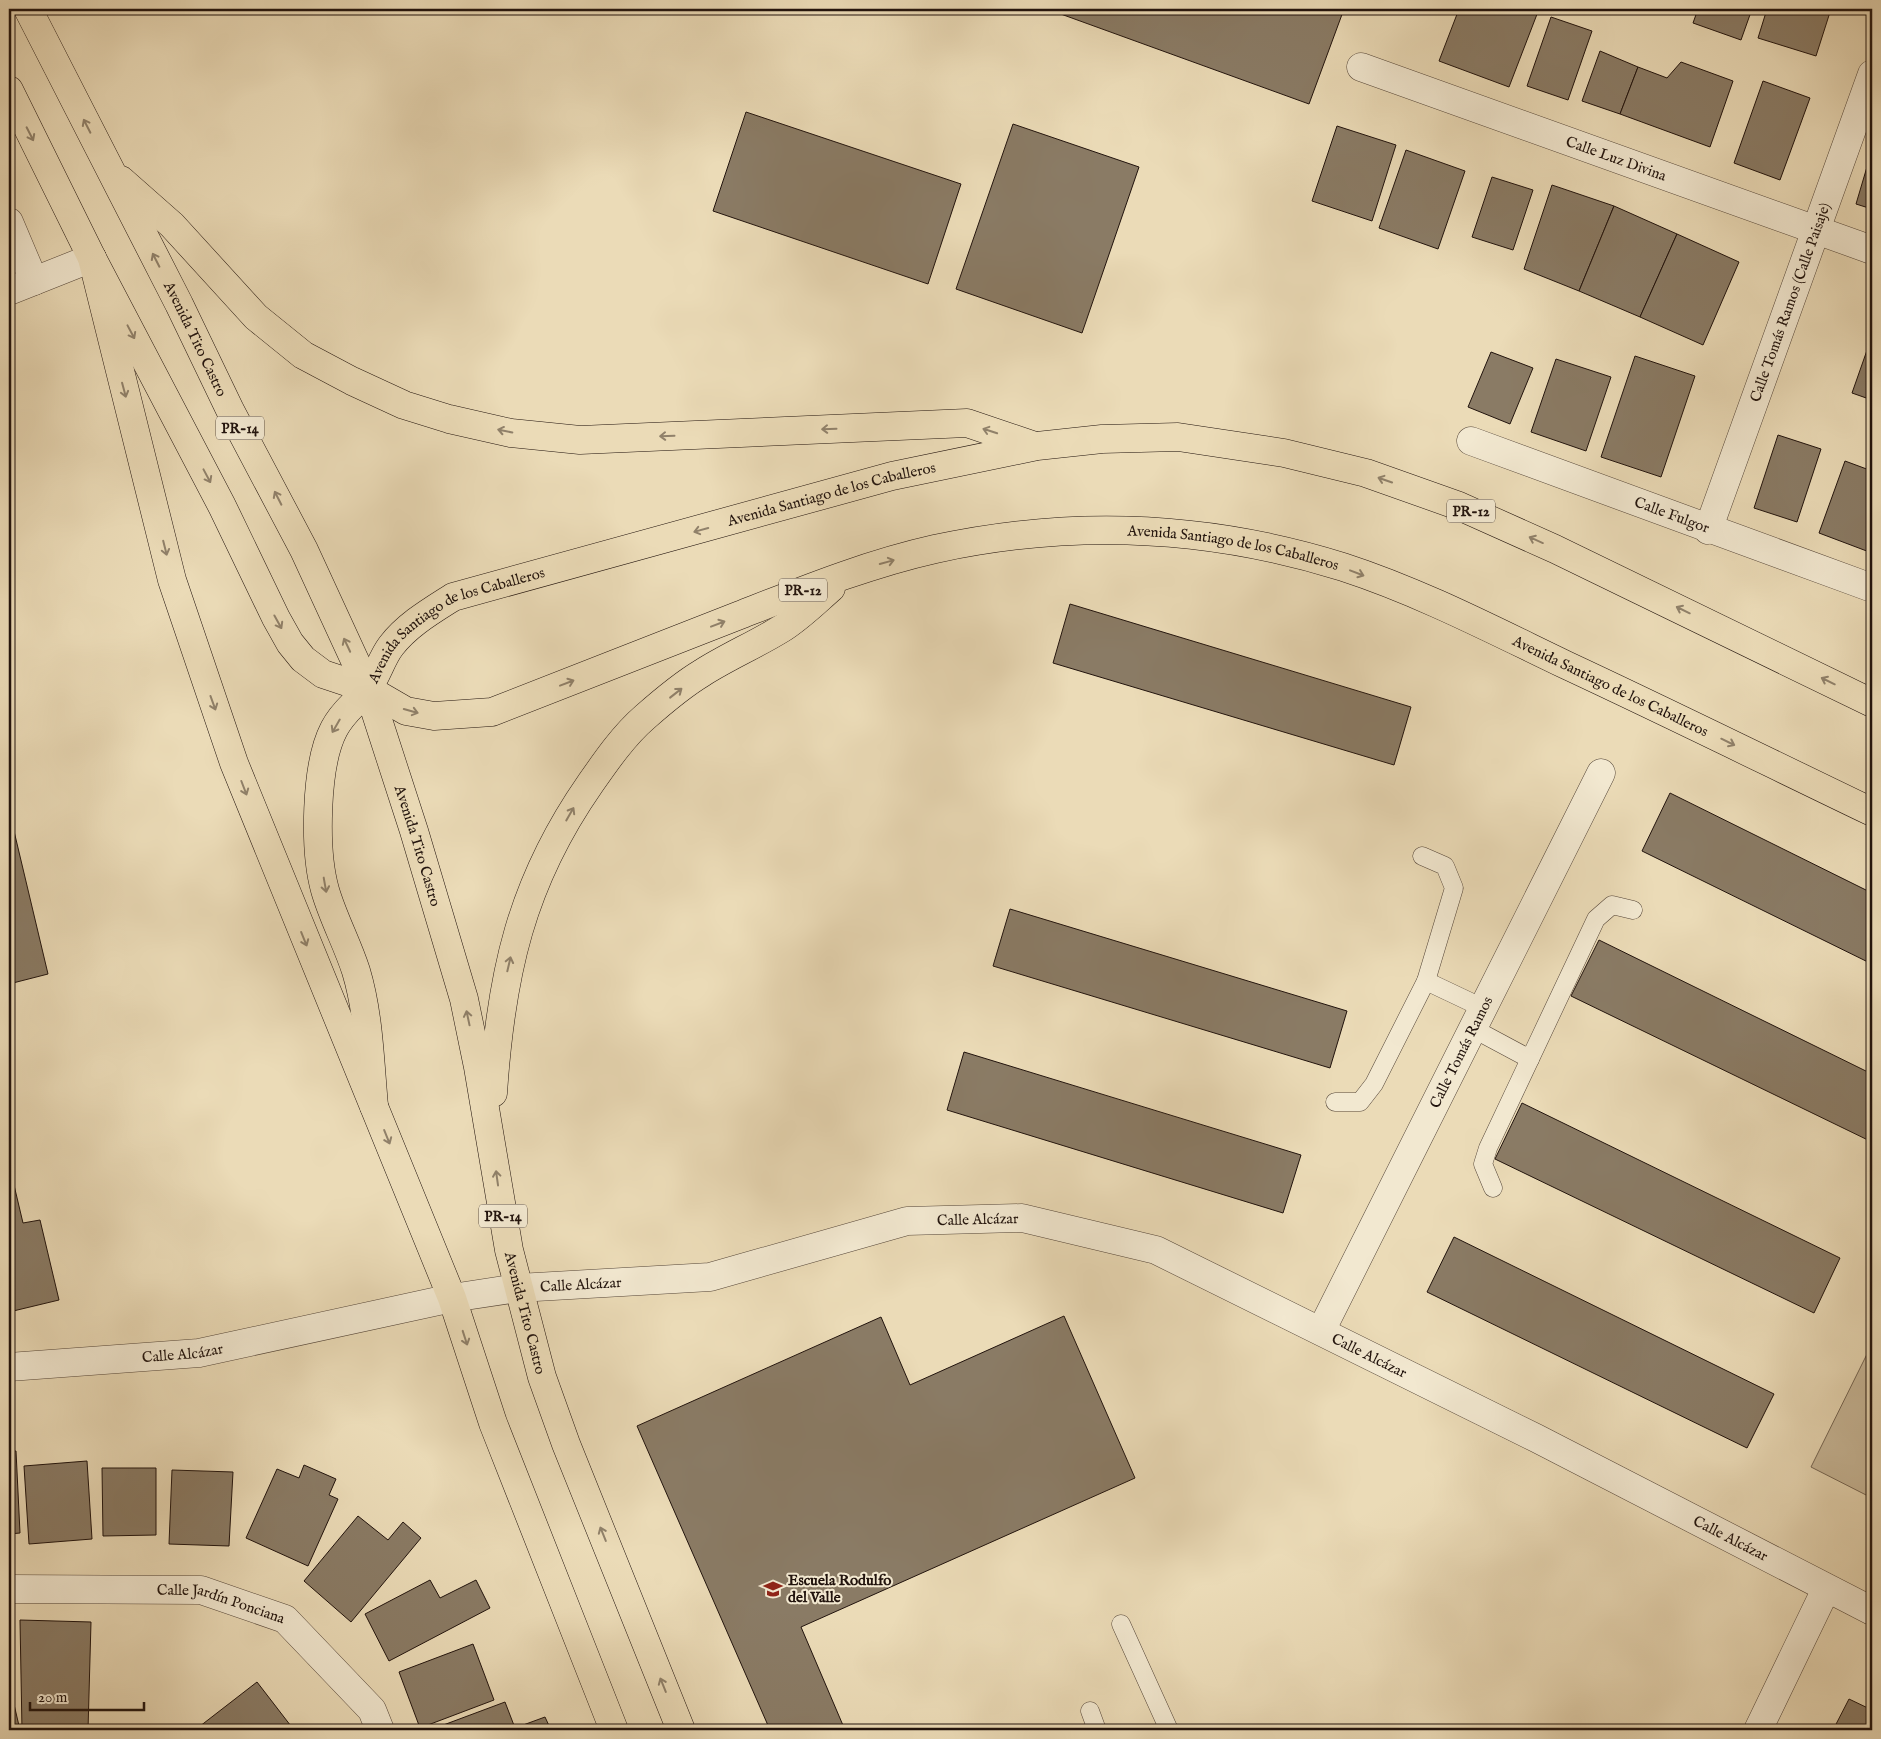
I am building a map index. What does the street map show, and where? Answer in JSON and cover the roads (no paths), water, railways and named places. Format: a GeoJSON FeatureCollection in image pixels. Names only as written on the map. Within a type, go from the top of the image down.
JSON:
{"type":"FeatureCollection","features":[{"type":"Feature","properties":{"kind":"main road","name":"Avenida Tito Castro"},"geometry":{"type":"LineString","coordinates":[[28,9],[179,304],[230,410],[304,550],[368,689],[414,832],[464,999],[490,1134],[507,1241],[542,1377],[566,1444],[681,1730]]}},
{"type":"Feature","properties":{"kind":"main road"},"geometry":{"type":"LineString","coordinates":[[9,90],[92,258],[222,506],[290,643],[303,659],[323,674],[368,689],[346,710],[333,731],[324,754],[319,790],[318,821],[324,888],[356,971],[366,1026],[374,1106]]}},
{"type":"Feature","properties":{"kind":"main road"},"geometry":{"type":"LineString","coordinates":[[109,170],[172,225],[256,317],[303,355],[352,381],[404,404],[449,419],[511,433],[580,440],[967,423],[1037,446]]}},
{"type":"Feature","properties":{"kind":"main road"},"geometry":{"type":"LineString","coordinates":[[92,258],[172,580],[207,688],[270,855],[452,1298],[493,1423],[614,1730]]}},
{"type":"Feature","properties":{"kind":"main road","name":"Avenida Santiago de los Caballeros"},"geometry":{"type":"LineString","coordinates":[[1872,703],[1546,545],[1459,506],[1366,473],[1284,453],[1178,437],[1102,439],[1037,446],[892,476],[453,597],[411,626],[390,647],[368,689],[406,711],[434,716],[492,712],[851,572],[935,549],[1007,536],[1076,531],[1132,529],[1194,534],[1260,546],[1344,568],[1434,603],[1872,812]]}},
{"type":"Feature","properties":{"kind":"main road"},"geometry":{"type":"LineString","coordinates":[[490,1134],[497,1028],[508,963],[523,914],[543,866],[571,811],[602,767],[644,718],[701,674],[782,628],[851,572]]}},
{"type":"Feature","properties":{"kind":"street","name":"Calle Luz Divina"},"geometry":{"type":"LineString","coordinates":[[1361,67],[1872,250]]}},
{"type":"Feature","properties":{"kind":"street","name":"Calle Tomás Ramos (Calle Paisaje)"},"geometry":{"type":"LineString","coordinates":[[1708,530],[1872,74]]}},
{"type":"Feature","properties":{"kind":"street"},"geometry":{"type":"LineString","coordinates":[[9,222],[34,281]]}},
{"type":"Feature","properties":{"kind":"street"},"geometry":{"type":"LineString","coordinates":[[9,291],[92,258]]}},
{"type":"Feature","properties":{"kind":"street","name":"Calle Fulgor"},"geometry":{"type":"LineString","coordinates":[[1471,441],[1708,530],[1872,588]]}},
{"type":"Feature","properties":{"kind":"street","name":"Calle Tomás Ramos"},"geometry":{"type":"LineString","coordinates":[[1321,1331],[1601,773]]}},
{"type":"Feature","properties":{"kind":"street","name":"Calle Alcázar"},"geometry":{"type":"LineString","coordinates":[[9,1367],[199,1353],[452,1298],[518,1288],[710,1277],[907,1221],[1022,1218],[1156,1250],[1536,1438],[1872,1611]]}},
{"type":"Feature","properties":{"kind":"street","name":"Calle Jardín Ponciana"},"geometry":{"type":"LineString","coordinates":[[9,1589],[201,1590],[285,1619],[372,1710],[380,1730]]}},
{"type":"Feature","properties":{"kind":"street"},"geometry":{"type":"LineString","coordinates":[[1758,1730],[1826,1589]]}},
{"type":"Feature","properties":{"kind":"lane"},"geometry":{"type":"LineString","coordinates":[[1336,1102],[1360,1102],[1374,1084],[1426,981],[1454,888],[1445,866],[1422,856]]}},
{"type":"Feature","properties":{"kind":"lane"},"geometry":{"type":"LineString","coordinates":[[1493,1188],[1483,1164],[1488,1148],[1596,919],[1612,905],[1634,910]]}},
{"type":"Feature","properties":{"kind":"lane"},"geometry":{"type":"LineString","coordinates":[[1426,981],[1478,1018],[1530,1059]]}},
{"type":"Feature","properties":{"kind":"lane"},"geometry":{"type":"LineString","coordinates":[[1121,1624],[1169,1730]]}},
{"type":"Feature","properties":{"kind":"lane"},"geometry":{"type":"LineString","coordinates":[[1090,1711],[1097,1730]]}},
{"type":"Feature","properties":{"kind":"place","name":"Escuela Rodulfo del Valle"},"geometry":{"type":"Point","coordinates":[773,1589]}}]}
